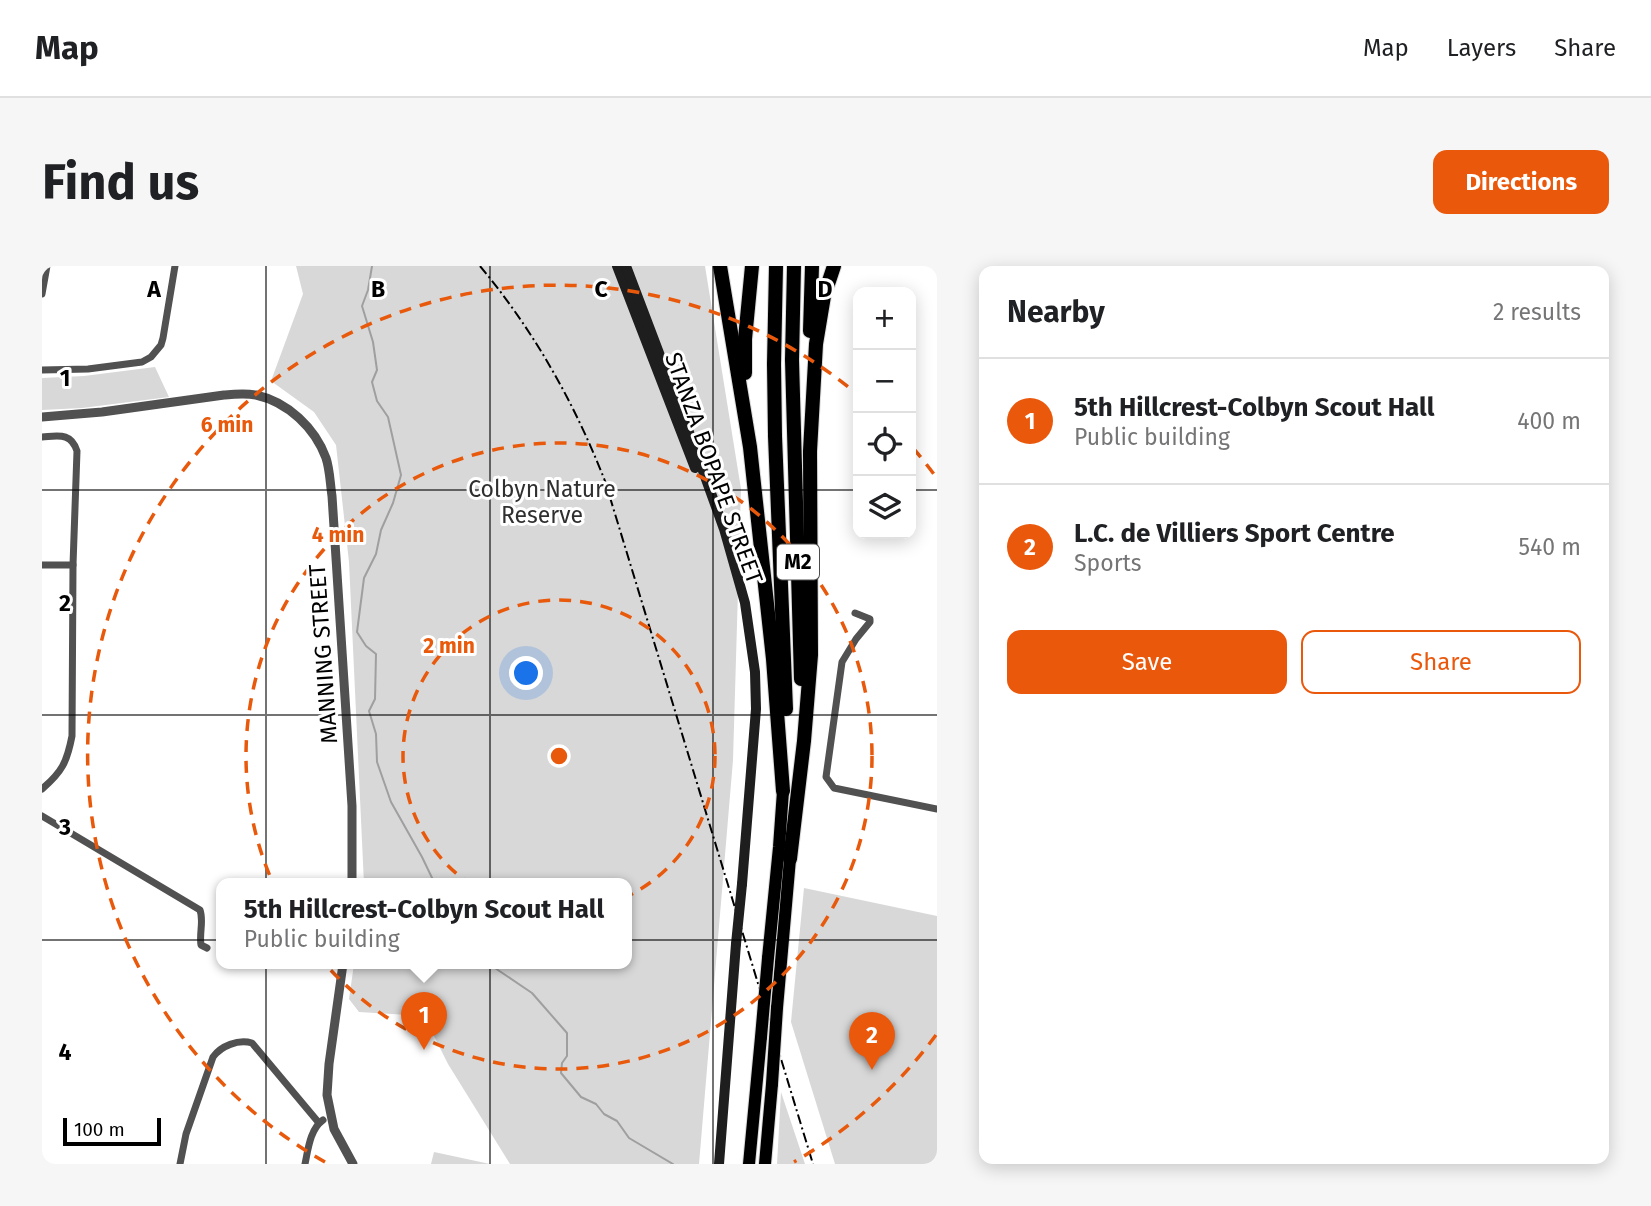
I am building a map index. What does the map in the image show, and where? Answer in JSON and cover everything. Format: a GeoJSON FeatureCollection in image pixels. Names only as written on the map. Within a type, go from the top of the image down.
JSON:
{"type":"FeatureCollection","features":[{"type":"Feature","properties":{"kind":"highway"},"geometry":{"type":"LineString","coordinates":[[720,266],[750,447]]}},
{"type":"Feature","properties":{"kind":"highway"},"geometry":{"type":"LineString","coordinates":[[752,266],[745,347],[750,447],[774,672],[783,791]]}},
{"type":"Feature","properties":{"kind":"highway","name":"M2"},"geometry":{"type":"LineString","coordinates":[[776,266],[775,436],[786,687],[783,791]]}},
{"type":"Feature","properties":{"kind":"highway","name":"M2"},"geometry":{"type":"LineString","coordinates":[[790,859],[801,681],[792,360],[794,266]]}},
{"type":"Feature","properties":{"kind":"highway"},"geometry":{"type":"LineString","coordinates":[[790,859],[811,655],[809,361],[812,266]]}},
{"type":"Feature","properties":{"kind":"highway"},"geometry":{"type":"LineString","coordinates":[[810,450],[817,329],[834,266]]}},
{"type":"Feature","properties":{"kind":"main road","name":"STANZA BOPAPE STREET"},"geometry":{"type":"LineString","coordinates":[[617,266],[708,502],[732,576],[747,646],[755,732]]}},
{"type":"Feature","properties":{"kind":"main road","name":"STANZA BOPAPE STREET"},"geometry":{"type":"LineString","coordinates":[[625,266],[733,556],[745,603],[752,649],[756,695],[755,732],[719,1164]]}},
{"type":"Feature","properties":{"kind":"main road","name":"M2"},"geometry":{"type":"LineString","coordinates":[[749,1164],[783,791]]}},
{"type":"Feature","properties":{"kind":"main road","name":"M2"},"geometry":{"type":"LineString","coordinates":[[765,1164],[790,859]]}},
{"type":"Feature","properties":{"kind":"street"},"geometry":{"type":"LineString","coordinates":[[42,294],[47,266]]}},
{"type":"Feature","properties":{"kind":"street"},"geometry":{"type":"LineString","coordinates":[[42,370],[134,364],[151,357],[163,338],[175,266]]}},
{"type":"Feature","properties":{"kind":"street","name":"MANNING STREET"},"geometry":{"type":"LineString","coordinates":[[45,417],[224,395],[254,395],[275,402],[297,417],[319,443],[330,475],[352,806],[352,878]]}},
{"type":"Feature","properties":{"kind":"street"},"geometry":{"type":"LineString","coordinates":[[42,437],[65,437],[72,440],[77,451],[72,736],[66,762],[42,789]]}},
{"type":"Feature","properties":{"kind":"street"},"geometry":{"type":"LineString","coordinates":[[42,565],[73,565]]}},
{"type":"Feature","properties":{"kind":"street"},"geometry":{"type":"LineString","coordinates":[[855,613],[870,622],[842,662],[826,777],[835,788],[937,809]]}},
{"type":"Feature","properties":{"kind":"street"},"geometry":{"type":"LineString","coordinates":[[42,816],[200,910],[201,945],[207,948]]}},
{"type":"Feature","properties":{"kind":"street"},"geometry":{"type":"LineString","coordinates":[[342,969],[329,1064],[328,1105],[334,1129],[353,1164]]}},
{"type":"Feature","properties":{"kind":"street"},"geometry":{"type":"LineString","coordinates":[[180,1164],[186,1134],[213,1058],[219,1050],[238,1041],[252,1043],[321,1122],[312,1136],[305,1164]]}},
{"type":"Feature","properties":{"kind":"green space","name":"Colbyn Nature Reserve"},"geometry":{"type":"Polygon","coordinates":[[[296,266],[705,266],[741,489],[733,760],[699,1164],[510,1164],[448,1064],[424,1016],[359,1012],[349,999],[353,969],[632,969],[632,878],[364,878],[349,562],[336,445],[314,412],[271,381],[303,294],[296,266]]]}},
{"type":"Feature","properties":{"kind":"green space"},"geometry":{"type":"Polygon","coordinates":[[[155,367],[169,397],[42,410],[42,378],[155,367]]]}},
{"type":"Feature","properties":{"kind":"green space"},"geometry":{"type":"Polygon","coordinates":[[[804,888],[937,916],[937,1164],[835,1164],[791,1022],[804,888]]]}},
{"type":"Feature","properties":{"kind":"green space"},"geometry":{"type":"Polygon","coordinates":[[[781,1092],[805,1164],[777,1164],[781,1092]]]}},
{"type":"Feature","properties":{"kind":"green space"},"geometry":{"type":"Polygon","coordinates":[[[434,1152],[490,1164],[431,1164],[434,1152]]]}},
{"type":"Feature","properties":{"kind":"waterway"},"geometry":{"type":"LineString","coordinates":[[372,266],[362,306],[373,342],[377,370],[372,382],[377,401],[388,417],[401,475],[381,530],[376,554],[364,578],[357,632],[366,646],[376,654],[375,699],[369,711],[376,734],[377,762],[391,802],[432,878]]}},
{"type":"Feature","properties":{"kind":"waterway"},"geometry":{"type":"LineString","coordinates":[[496,969],[532,993],[567,1033],[567,1056],[562,1063],[561,1073],[581,1097],[596,1104],[604,1114],[617,1121],[629,1138],[673,1164]]}},
{"type":"Feature","properties":{"kind":"railway"},"geometry":{"type":"LineString","coordinates":[[480,266],[518,316],[551,368],[580,423],[605,481],[813,1164]]}},
{"type":"Feature","properties":{"kind":"place","name":"5th Hillcrest-Colbyn Scout Hall"},"geometry":{"type":"Point","coordinates":[424,1050]}},
{"type":"Feature","properties":{"kind":"place","name":"L.C. de Villiers Sport Centre"},"geometry":{"type":"Point","coordinates":[872,1070]}}]}
